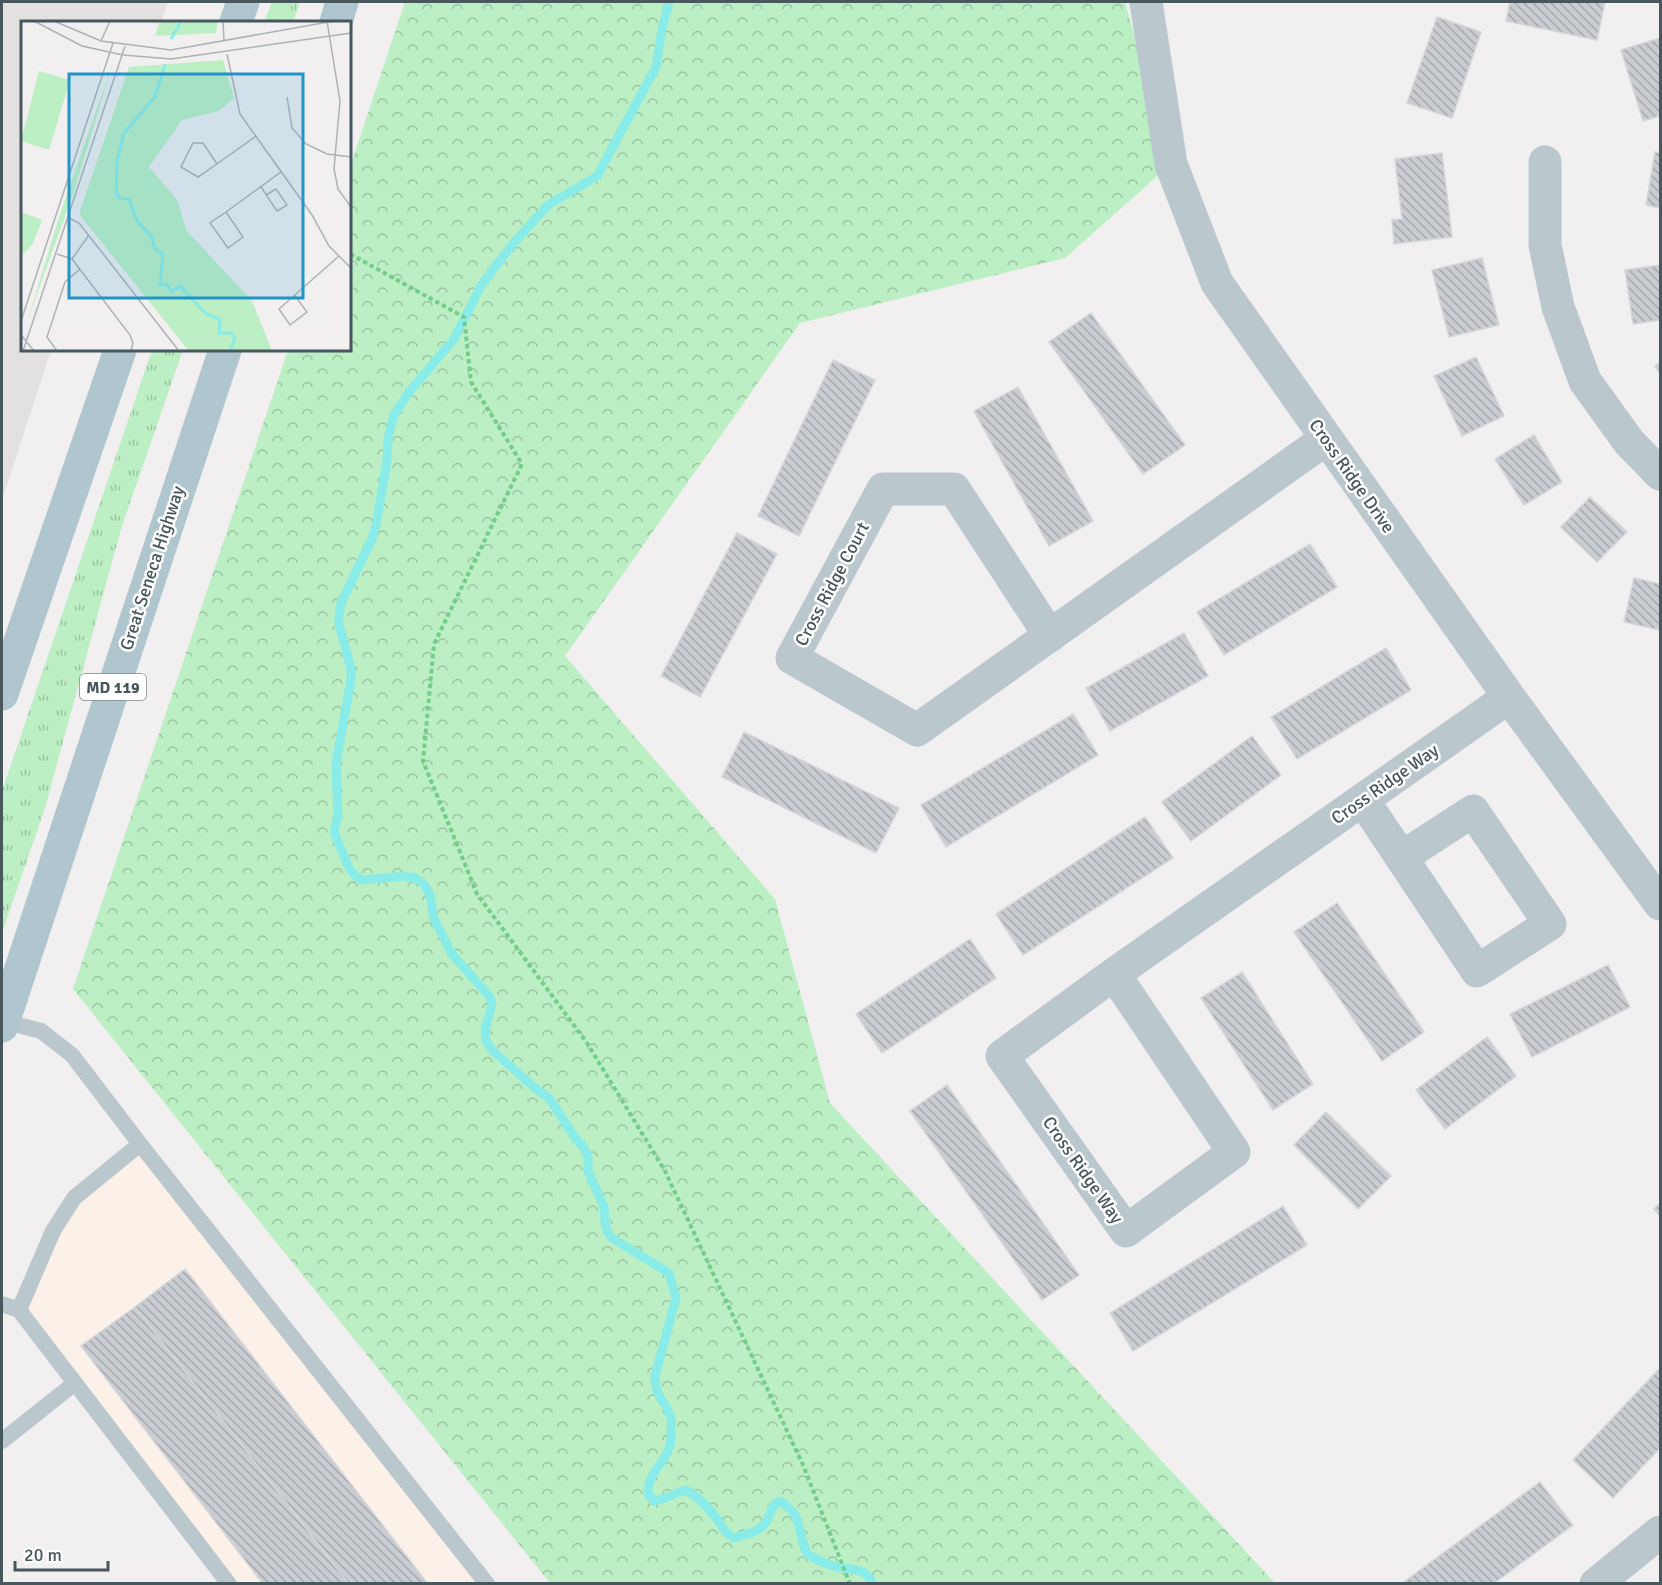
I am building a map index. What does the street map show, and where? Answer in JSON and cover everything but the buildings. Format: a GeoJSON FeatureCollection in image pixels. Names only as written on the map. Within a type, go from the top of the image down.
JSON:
{"type":"FeatureCollection","features":[{"type":"Feature","properties":{"kind":"main road"},"geometry":{"type":"LineString","coordinates":[[236,21],[243,2]]}},
{"type":"Feature","properties":{"kind":"main road"},"geometry":{"type":"LineString","coordinates":[[336,21],[342,2]]}},
{"type":"Feature","properties":{"kind":"main road"},"geometry":{"type":"LineString","coordinates":[[2,694],[120,351]]}},
{"type":"Feature","properties":{"kind":"main road","name":"Great Seneca Highway"},"geometry":{"type":"LineString","coordinates":[[2,1023],[225,351]]}},
{"type":"Feature","properties":{"kind":"street","name":"Cross Ridge Drive"},"geometry":{"type":"LineString","coordinates":[[1146,2],[1171,164],[1217,283],[1509,697],[1660,904]]}},
{"type":"Feature","properties":{"kind":"street"},"geometry":{"type":"LineString","coordinates":[[1545,162],[1545,245],[1558,307],[1585,381],[1629,442],[1660,474]]}},
{"type":"Feature","properties":{"kind":"street","name":"Cross Ridge Court"},"geometry":{"type":"LineString","coordinates":[[1050,636],[954,489],[882,489],[792,658],[916,730],[1050,636],[1326,440]]}},
{"type":"Feature","properties":{"kind":"street","name":"Cross Ridge Way"},"geometry":{"type":"LineString","coordinates":[[1114,974],[1234,1152],[1126,1232],[1002,1056],[1114,974],[1509,697]]}},
{"type":"Feature","properties":{"kind":"street"},"geometry":{"type":"LineString","coordinates":[[1363,800],[1478,971],[1550,924],[1473,811],[1402,857]]}},
{"type":"Feature","properties":{"kind":"street"},"geometry":{"type":"LineString","coordinates":[[1604,1581],[1660,1532]]}},
{"type":"Feature","properties":{"kind":"lane"},"geometry":{"type":"LineString","coordinates":[[2,1023],[41,1031],[72,1055],[487,1584]]}},
{"type":"Feature","properties":{"kind":"lane"},"geometry":{"type":"LineString","coordinates":[[19,1310],[53,1231],[75,1198],[140,1143]]}},
{"type":"Feature","properties":{"kind":"lane"},"geometry":{"type":"LineString","coordinates":[[2,1304],[19,1310],[229,1584]]}},
{"type":"Feature","properties":{"kind":"lane"},"geometry":{"type":"LineString","coordinates":[[2,1441],[75,1383]]}},
{"type":"Feature","properties":{"kind":"path"},"geometry":{"type":"LineString","coordinates":[[351,255],[464,317],[471,382],[522,464],[434,644],[423,761],[477,894],[587,1042],[665,1171],[803,1465],[850,1584]]}},
{"type":"Feature","properties":{"kind":"shaded area"},"geometry":{"type":"Polygon","coordinates":[[[2,2],[168,2],[161,21],[21,21],[21,351],[51,351],[2,500],[2,2]]]}},
{"type":"Feature","properties":{"kind":"shaded area"},"geometry":{"type":"Polygon","coordinates":[[[140,1144],[487,1583],[229,1583],[19,1310],[53,1231],[140,1144]]]}},
{"type":"Feature","properties":{"kind":"green space"},"geometry":{"type":"Polygon","coordinates":[[[272,2],[300,2],[293,21],[264,21],[272,2]]]}},
{"type":"Feature","properties":{"kind":"green space"},"geometry":{"type":"Polygon","coordinates":[[[405,2],[1125,2],[1171,164],[1065,258],[800,323],[565,656],[775,899],[830,1103],[1275,1583],[550,1583],[73,989],[288,351],[351,351],[351,164],[405,2]]]}},
{"type":"Feature","properties":{"kind":"green space"},"geometry":{"type":"Polygon","coordinates":[[[152,351],[183,351],[121,529],[45,808],[2,933],[2,791],[152,351]]]}},
{"type":"Feature","properties":{"kind":"waterway"},"geometry":{"type":"LineString","coordinates":[[669,2],[656,67],[597,176],[548,205],[512,245],[482,284],[454,339],[409,392],[394,415],[388,438],[387,461],[376,525],[372,539],[341,603],[339,616],[351,669],[351,680],[336,763],[338,816],[334,832],[349,868],[356,877],[363,880],[404,876],[415,878],[424,884],[430,895],[434,919],[452,954],[490,997],[492,1004],[485,1030],[486,1041],[492,1050],[549,1098],[584,1148],[588,1157],[588,1171],[604,1207],[608,1233],[612,1238],[669,1273],[676,1298],[655,1376],[657,1390],[671,1419],[671,1439],[667,1454],[651,1478],[648,1494],[654,1501],[686,1490],[695,1496],[734,1538],[760,1529],[774,1505],[779,1501],[793,1512],[799,1524],[807,1554],[830,1565],[861,1571],[873,1584]]}}]}
